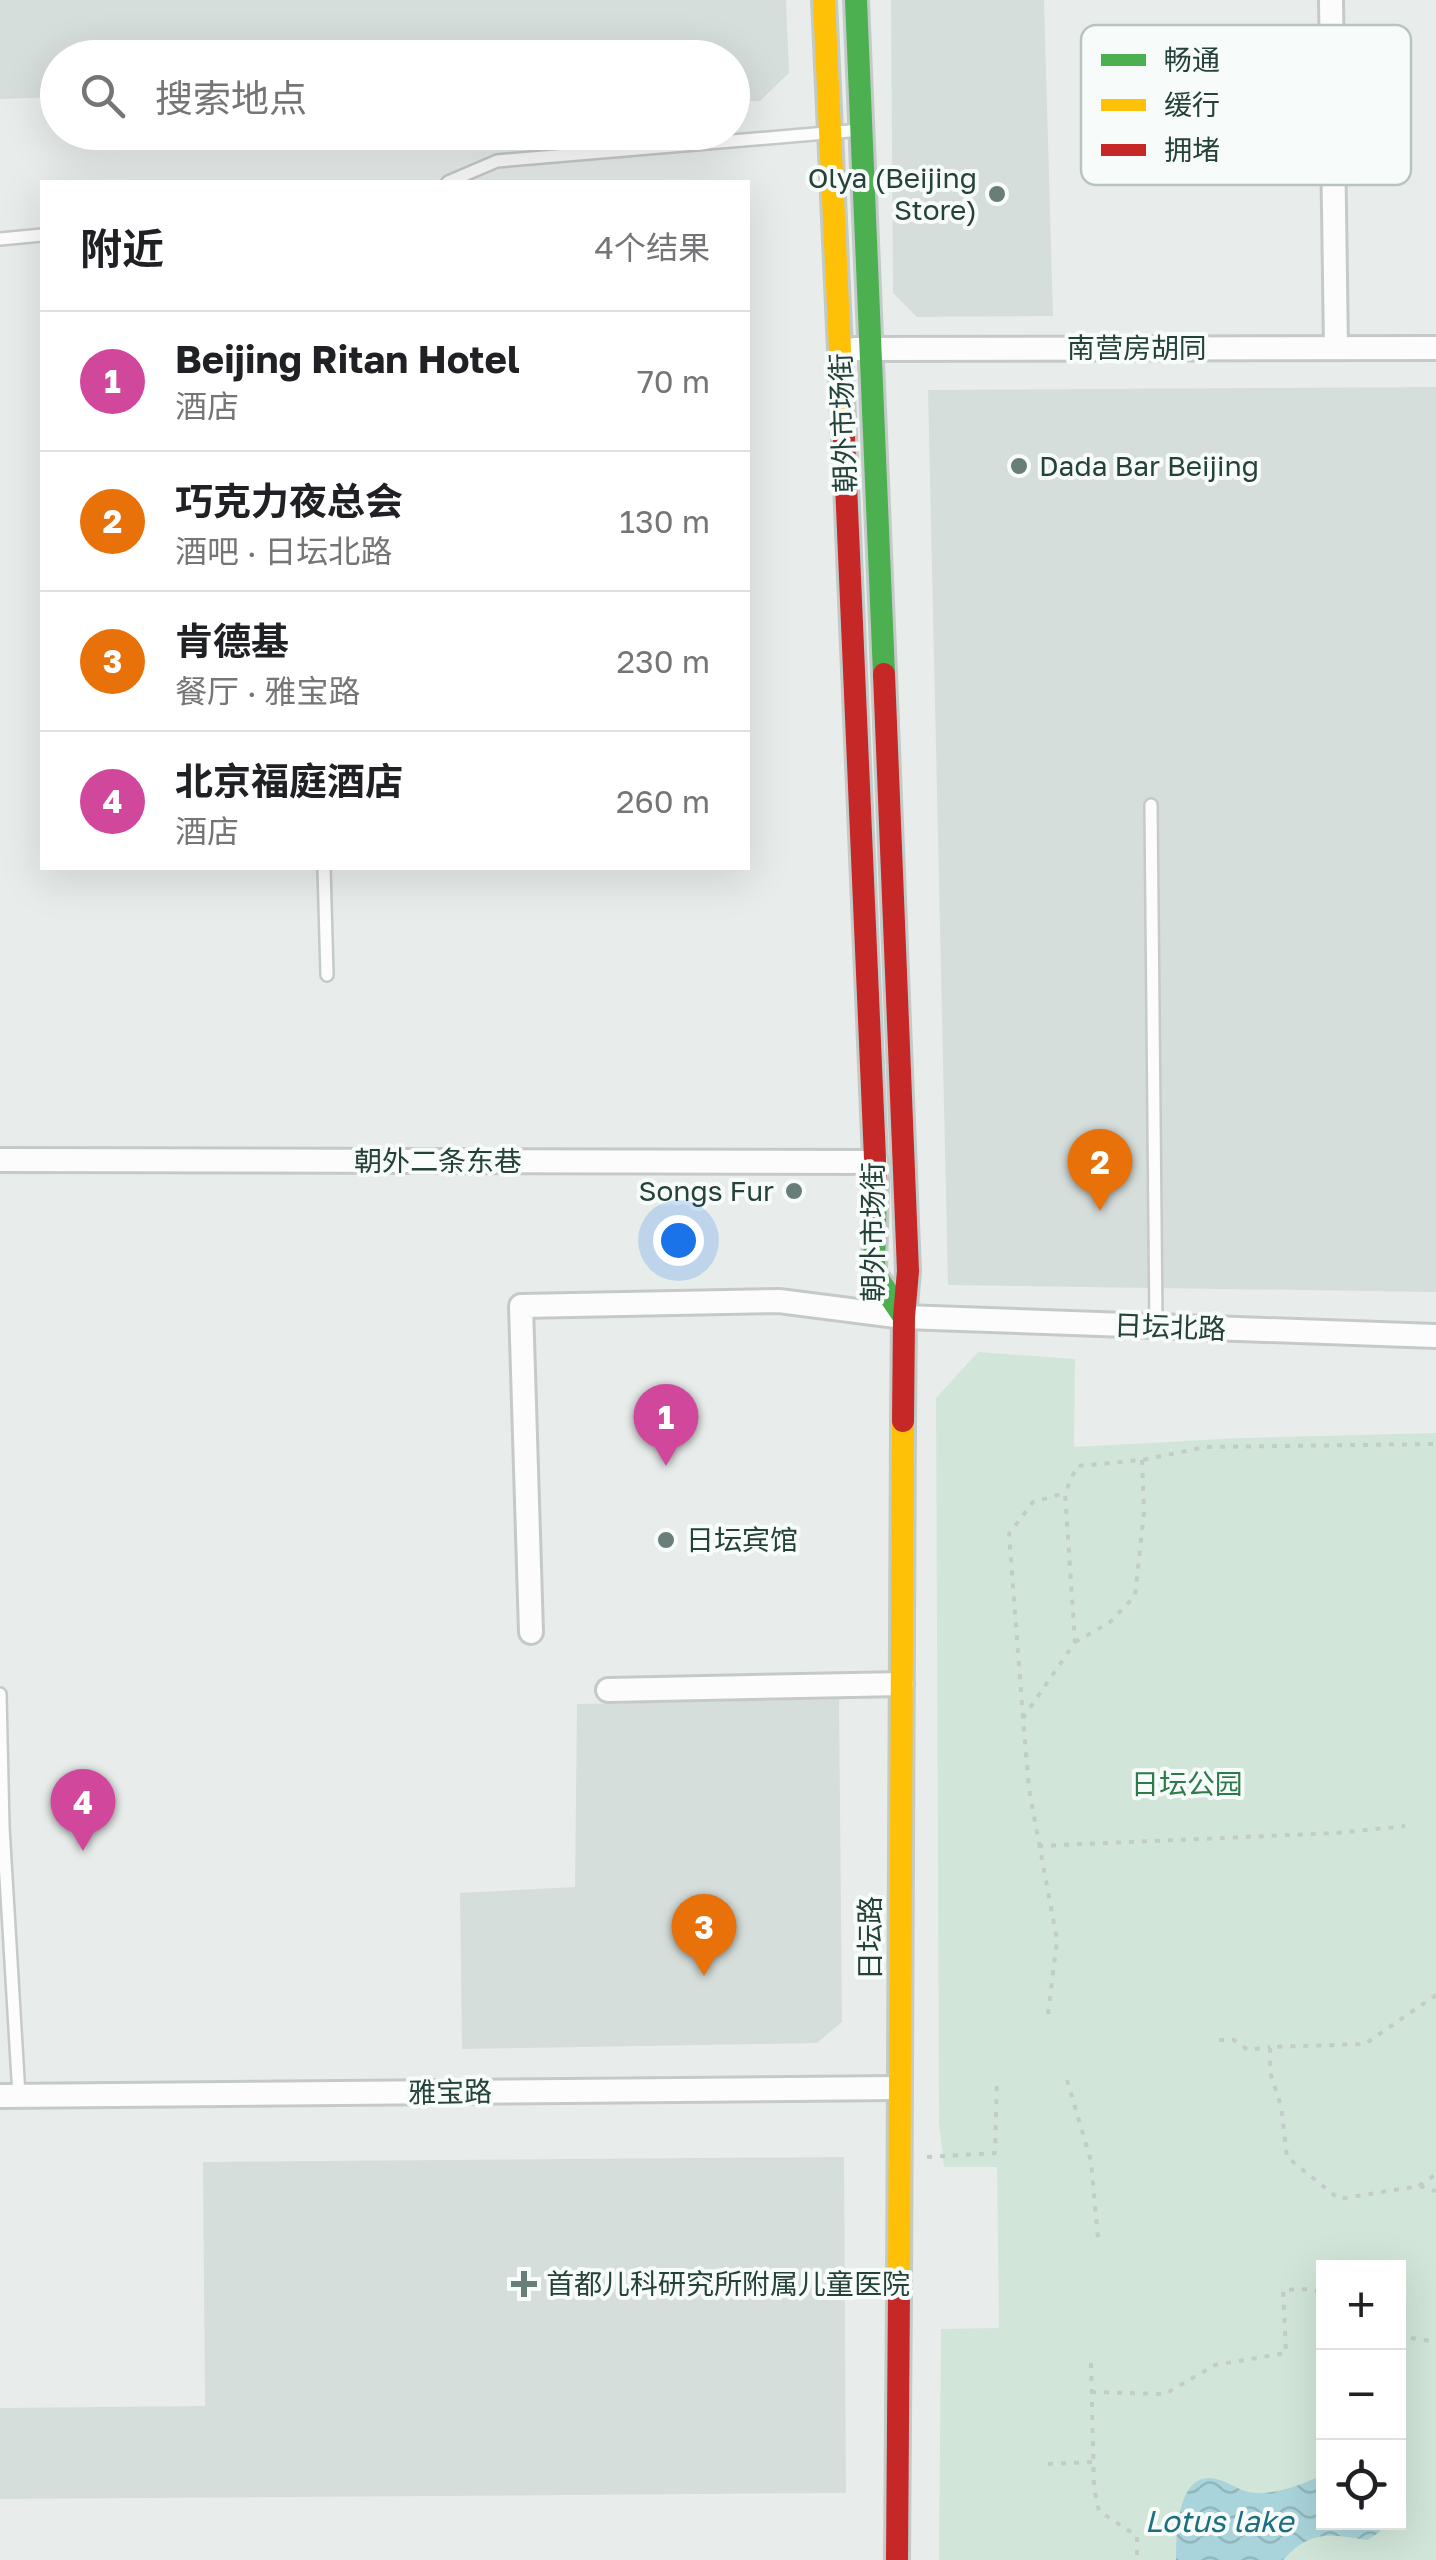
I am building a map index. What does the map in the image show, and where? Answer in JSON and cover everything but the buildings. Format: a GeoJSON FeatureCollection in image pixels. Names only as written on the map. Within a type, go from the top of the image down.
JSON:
{"type":"FeatureCollection","features":[{"type":"Feature","properties":{"kind":"main road","name":"朝外市场街"},"geometry":{"type":"LineString","coordinates":[[824,0],[876,1162],[874,1273],[904,1317]]}},
{"type":"Feature","properties":{"kind":"main road","name":"朝外市场街"},"geometry":{"type":"LineString","coordinates":[[856,0],[908,1270],[904,1317]]}},
{"type":"Feature","properties":{"kind":"main road","name":"日坛路"},"geometry":{"type":"LineString","coordinates":[[897,2560],[904,1317]]}},
{"type":"Feature","properties":{"kind":"street"},"geometry":{"type":"LineString","coordinates":[[1331,0],[1331,25]]}},
{"type":"Feature","properties":{"kind":"street"},"geometry":{"type":"LineString","coordinates":[[1334,185],[1336,348]]}},
{"type":"Feature","properties":{"kind":"street","name":"南营房胡同"},"geometry":{"type":"LineString","coordinates":[[839,350],[1436,348]]}},
{"type":"Feature","properties":{"kind":"street","name":"朝外二条东巷"},"geometry":{"type":"LineString","coordinates":[[0,1160],[876,1162]]}},
{"type":"Feature","properties":{"kind":"street","name":"日坛北路"},"geometry":{"type":"LineString","coordinates":[[531,1632],[521,1306],[779,1301],[904,1317],[1436,1336]]}},
{"type":"Feature","properties":{"kind":"street"},"geometry":{"type":"LineString","coordinates":[[608,1690],[902,1684]]}},
{"type":"Feature","properties":{"kind":"street","name":"雅宝路"},"geometry":{"type":"LineString","coordinates":[[9,2096],[900,2088]]}},
{"type":"Feature","properties":{"kind":"lane"},"geometry":{"type":"LineString","coordinates":[[750,140],[861,130]]}},
{"type":"Feature","properties":{"kind":"lane"},"geometry":{"type":"LineString","coordinates":[[453,180],[497,161],[627,150]]}},
{"type":"Feature","properties":{"kind":"lane"},"geometry":{"type":"LineString","coordinates":[[0,239],[40,235]]}},
{"type":"Feature","properties":{"kind":"lane"},"geometry":{"type":"LineString","coordinates":[[1151,805],[1156,1326]]}},
{"type":"Feature","properties":{"kind":"lane"},"geometry":{"type":"LineString","coordinates":[[324,870],[327,975]]}},
{"type":"Feature","properties":{"kind":"lane"},"geometry":{"type":"LineString","coordinates":[[0,1694],[9,2096]]}},
{"type":"Feature","properties":{"kind":"path"},"geometry":{"type":"LineString","coordinates":[[1075,1642],[1065,1493],[1076,1466],[1142,1460],[1205,1447],[1436,1444]]}},
{"type":"Feature","properties":{"kind":"path"},"geometry":{"type":"LineString","coordinates":[[1023,1718],[1075,1642],[1109,1623],[1134,1596],[1144,1512],[1142,1460]]}},
{"type":"Feature","properties":{"kind":"path"},"geometry":{"type":"LineString","coordinates":[[1048,2014],[1057,1940],[1029,1789],[1009,1534],[1033,1502],[1065,1493]]}},
{"type":"Feature","properties":{"kind":"path"},"geometry":{"type":"LineString","coordinates":[[1038,1846],[1337,1833],[1405,1826]]}},
{"type":"Feature","properties":{"kind":"path"},"geometry":{"type":"LineString","coordinates":[[1219,2040],[1234,2040],[1248,2050],[1365,2044],[1436,1995]]}},
{"type":"Feature","properties":{"kind":"path"},"geometry":{"type":"LineString","coordinates":[[1270,2047],[1270,2072],[1281,2106],[1287,2157],[1339,2199],[1418,2186],[1436,2174]]}},
{"type":"Feature","properties":{"kind":"path"},"geometry":{"type":"LineString","coordinates":[[1066,2080],[1091,2160],[1098,2239]]}},
{"type":"Feature","properties":{"kind":"path"},"geometry":{"type":"LineString","coordinates":[[899,2158],[994,2154],[997,2081]]}},
{"type":"Feature","properties":{"kind":"path"},"geometry":{"type":"LineString","coordinates":[[1418,2186],[1436,2191]]}},
{"type":"Feature","properties":{"kind":"path"},"geometry":{"type":"LineString","coordinates":[[1091,2392],[1165,2394],[1216,2365],[1286,2353],[1284,2290],[1316,2292]]}},
{"type":"Feature","properties":{"kind":"path"},"geometry":{"type":"LineString","coordinates":[[1406,2337],[1436,2342]]}},
{"type":"Feature","properties":{"kind":"path"},"geometry":{"type":"LineString","coordinates":[[1092,2362],[1094,2488],[1099,2511],[1137,2536],[1137,2560]]}},
{"type":"Feature","properties":{"kind":"path"},"geometry":{"type":"LineString","coordinates":[[1048,2464],[1094,2462]]}},
{"type":"Feature","properties":{"kind":"shaded area"},"geometry":{"type":"Polygon","coordinates":[[[0,0],[786,0],[789,73],[760,101],[750,101],[750,40],[40,40],[40,98],[0,99],[0,0]]]}},
{"type":"Feature","properties":{"kind":"shaded area"},"geometry":{"type":"Polygon","coordinates":[[[891,0],[1044,0],[1053,316],[917,317],[893,293],[891,0]]]}},
{"type":"Feature","properties":{"kind":"shaded area"},"geometry":{"type":"Polygon","coordinates":[[[1436,387],[1436,1292],[948,1285],[928,390],[1436,387]]]}},
{"type":"Feature","properties":{"kind":"shaded area"},"geometry":{"type":"Polygon","coordinates":[[[839,1699],[842,2022],[817,2043],[462,2049],[460,1893],[575,1887],[577,1704],[839,1699]]]}},
{"type":"Feature","properties":{"kind":"shaded area","name":"首都儿科研究所附属儿童医院"},"geometry":{"type":"Polygon","coordinates":[[[844,2157],[846,2493],[0,2499],[0,2408],[205,2406],[203,2162],[844,2157]]]}},
{"type":"Feature","properties":{"kind":"green space","name":"日坛公园"},"geometry":{"type":"Polygon","coordinates":[[[978,1352],[1075,1359],[1074,1447],[1436,1433],[1436,2560],[939,2560],[941,2329],[999,2328],[997,2167],[944,2167],[939,2122],[936,1398],[978,1352]]]}},
{"type":"Feature","properties":{"kind":"water","name":"Lotus lake"},"geometry":{"type":"Polygon","coordinates":[[[1206,2478],[1220,2480],[1246,2492],[1264,2493],[1316,2478],[1316,2530],[1380,2532],[1367,2540],[1321,2536],[1302,2543],[1283,2560],[1176,2560],[1182,2505],[1195,2483],[1206,2478]]]}},
{"type":"Feature","properties":{"kind":"traffic: fast"},"geometry":{"type":"LineString","coordinates":[[856,0],[884,674]]}},
{"type":"Feature","properties":{"kind":"traffic: fast"},"geometry":{"type":"LineString","coordinates":[[876,1182],[874,1273],[904,1317]]}},
{"type":"Feature","properties":{"kind":"traffic: slow"},"geometry":{"type":"LineString","coordinates":[[824,0],[844,438]]}},
{"type":"Feature","properties":{"kind":"traffic: slow"},"geometry":{"type":"LineString","coordinates":[[899,2289],[903,1421]]}},
{"type":"Feature","properties":{"kind":"traffic: jam"},"geometry":{"type":"LineString","coordinates":[[844,438],[876,1182]]}},
{"type":"Feature","properties":{"kind":"traffic: jam"},"geometry":{"type":"LineString","coordinates":[[884,674],[908,1271],[903,1421]]}},
{"type":"Feature","properties":{"kind":"traffic: jam"},"geometry":{"type":"LineString","coordinates":[[897,2560],[899,2289]]}},
{"type":"Feature","properties":{"kind":"place","name":"Olya (Beijing Store)"},"geometry":{"type":"Point","coordinates":[997,194]}},
{"type":"Feature","properties":{"kind":"place","name":"Dada Bar Beijing"},"geometry":{"type":"Point","coordinates":[1019,466]}},
{"type":"Feature","properties":{"kind":"place","name":"Songs Fur"},"geometry":{"type":"Point","coordinates":[794,1191]}},
{"type":"Feature","properties":{"kind":"place","name":"巧克力夜总会"},"geometry":{"type":"Point","coordinates":[1100,1211]}},
{"type":"Feature","properties":{"kind":"place","name":"Beijing Ritan Hotel"},"geometry":{"type":"Point","coordinates":[666,1466]}},
{"type":"Feature","properties":{"kind":"place","name":"日坛宾馆"},"geometry":{"type":"Point","coordinates":[666,1540]}},
{"type":"Feature","properties":{"kind":"place","name":"北京福庭酒店"},"geometry":{"type":"Point","coordinates":[83,1851]}},
{"type":"Feature","properties":{"kind":"place","name":"肯德基"},"geometry":{"type":"Point","coordinates":[704,1976]}},
{"type":"Feature","properties":{"kind":"place","name":"首都儿科研究所附属儿童医院"},"geometry":{"type":"Point","coordinates":[524,2284]}}]}
